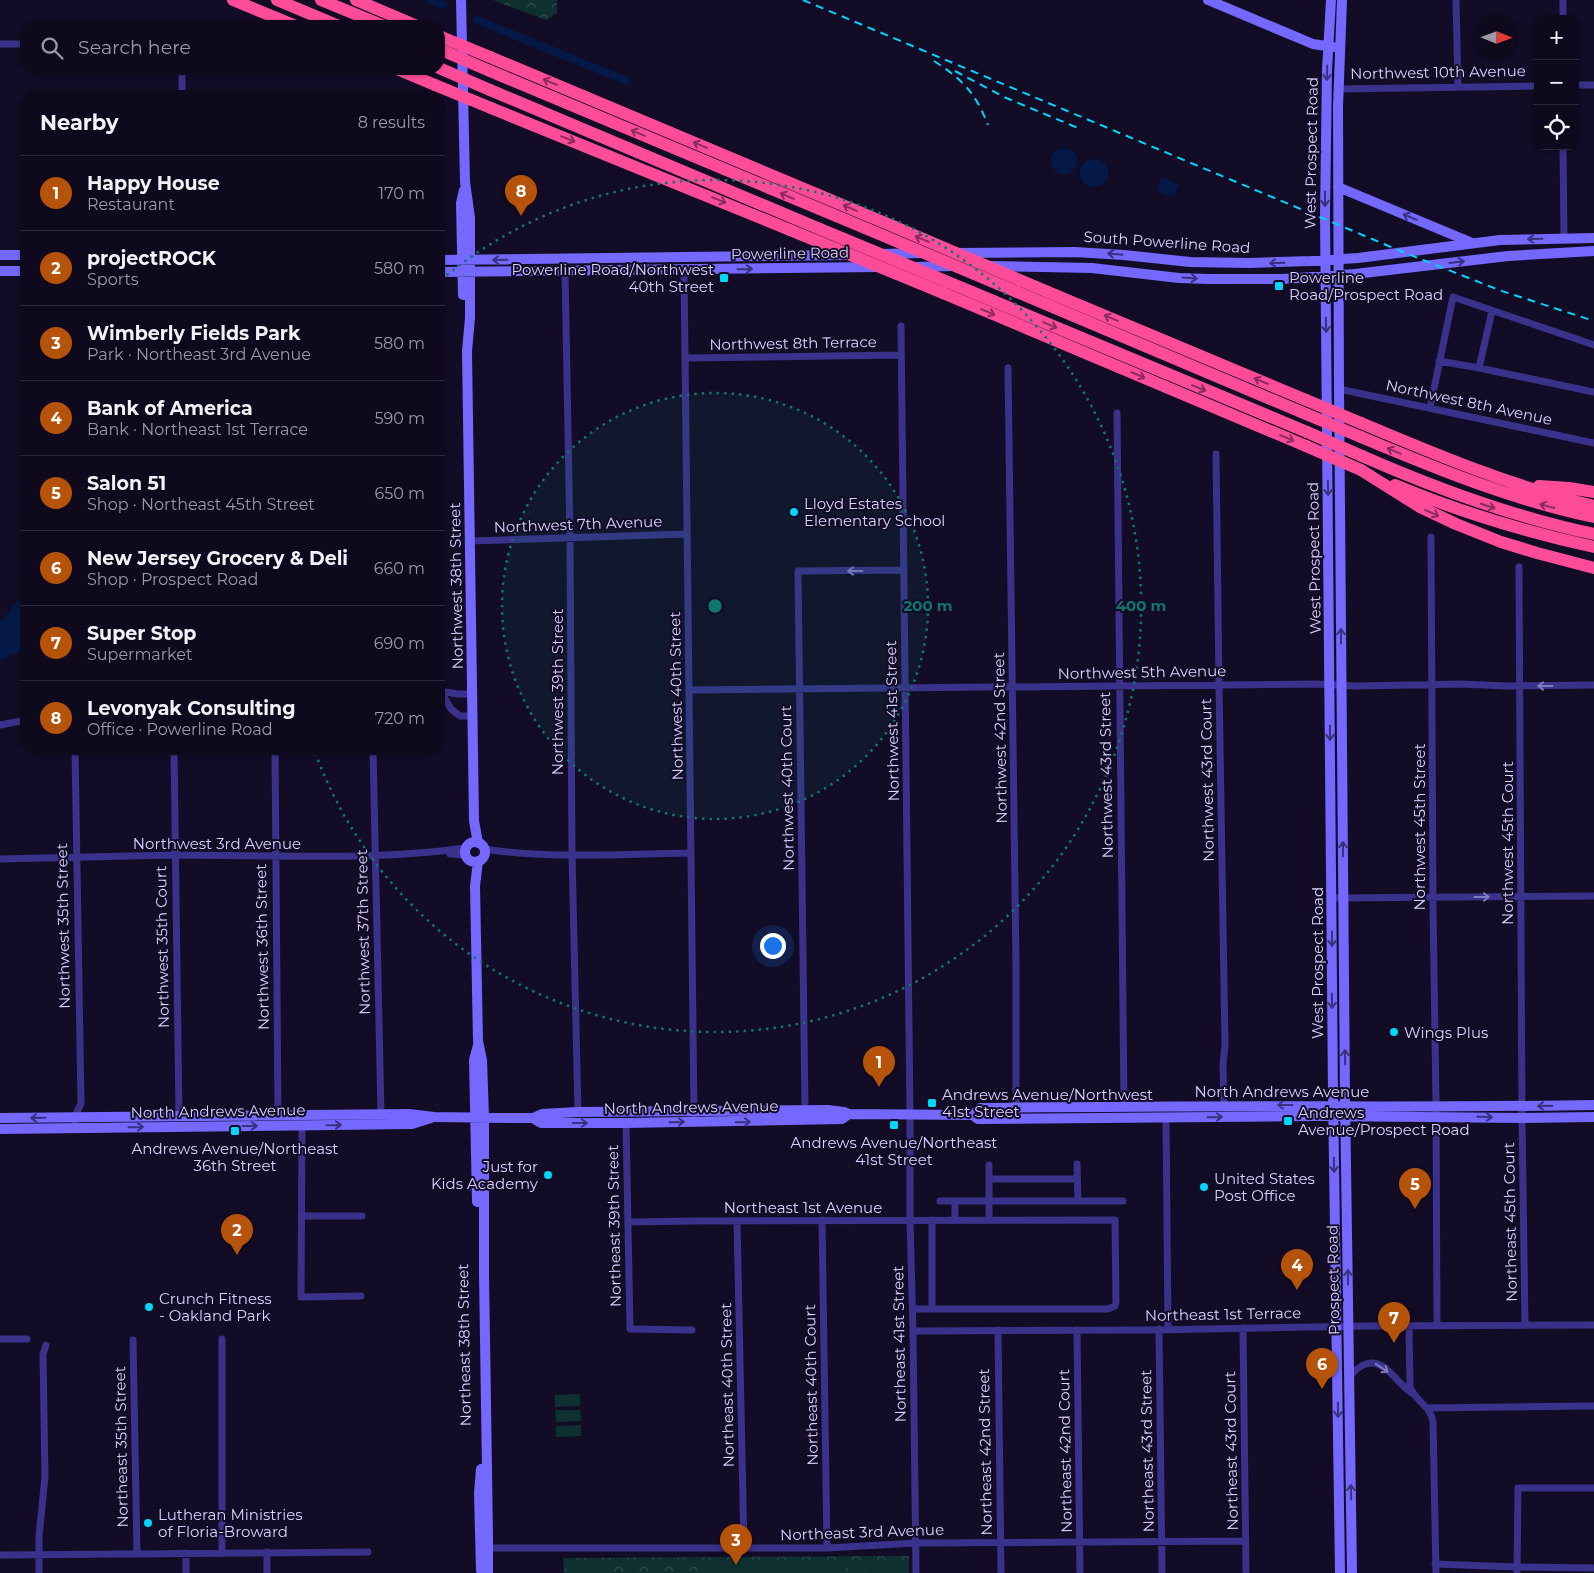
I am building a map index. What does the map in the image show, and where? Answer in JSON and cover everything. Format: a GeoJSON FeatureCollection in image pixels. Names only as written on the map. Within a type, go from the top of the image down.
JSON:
{"type":"FeatureCollection","features":[{"type":"Feature","properties":{"kind":"highway"},"geometry":{"type":"LineString","coordinates":[[233,0],[281,20]]}},
{"type":"Feature","properties":{"kind":"highway"},"geometry":{"type":"LineString","coordinates":[[277,0],[325,20]]}},
{"type":"Feature","properties":{"kind":"highway"},"geometry":{"type":"LineString","coordinates":[[321,0],[369,20]]}},
{"type":"Feature","properties":{"kind":"highway"},"geometry":{"type":"LineString","coordinates":[[356,0],[403,20]]}},
{"type":"Feature","properties":{"kind":"highway"},"geometry":{"type":"LineString","coordinates":[[445,38],[1469,468],[1569,500],[1594,506]]}},
{"type":"Feature","properties":{"kind":"highway"},"geometry":{"type":"LineString","coordinates":[[445,52],[1426,464],[1485,487],[1529,501],[1594,517]]}},
{"type":"Feature","properties":{"kind":"highway"},"geometry":{"type":"LineString","coordinates":[[445,71],[1408,476],[1480,504],[1540,522],[1594,534]]}},
{"type":"Feature","properties":{"kind":"highway"},"geometry":{"type":"LineString","coordinates":[[411,75],[943,293],[1428,498],[1477,516],[1594,547]]}},
{"type":"Feature","properties":{"kind":"highway"},"geometry":{"type":"LineString","coordinates":[[1361,470],[1420,508],[1456,524],[1493,539],[1594,568]]}},
{"type":"Feature","properties":{"kind":"highway"},"geometry":{"type":"LineString","coordinates":[[1520,485],[1569,488],[1594,492]]}},
{"type":"Feature","properties":{"kind":"main road","name":"Northwest 38th Street"},"geometry":{"type":"LineString","coordinates":[[461,0],[465,182],[470,213],[463,325],[467,351],[474,716],[474,852],[478,1041],[474,1060],[479,1118]]}},
{"type":"Feature","properties":{"kind":"main road","name":"Northwest 10th Avenue"},"geometry":{"type":"LineString","coordinates":[[1208,0],[1313,44],[1339,48]]}},
{"type":"Feature","properties":{"kind":"main road","name":"West Prospect Road"},"geometry":{"type":"LineString","coordinates":[[1331,0],[1325,160],[1333,1111]]}},
{"type":"Feature","properties":{"kind":"main road","name":"West Prospect Road"},"geometry":{"type":"LineString","coordinates":[[1342,0],[1338,89],[1338,187],[1345,1111]]}},
{"type":"Feature","properties":{"kind":"main road"},"geometry":{"type":"LineString","coordinates":[[1338,187],[1471,243]]}},
{"type":"Feature","properties":{"kind":"main road","name":"South Powerline Road"},"geometry":{"type":"LineString","coordinates":[[736,256],[1060,251],[1203,262],[1264,263],[1339,259],[1515,239],[1594,238]]}},
{"type":"Feature","properties":{"kind":"main road"},"geometry":{"type":"LineString","coordinates":[[1019,266],[1046,259],[1060,251]]}},
{"type":"Feature","properties":{"kind":"main road"},"geometry":{"type":"LineString","coordinates":[[1326,276],[1508,256],[1594,251]]}},
{"type":"Feature","properties":{"kind":"main road"},"geometry":{"type":"LineString","coordinates":[[0,255],[20,255]]}},
{"type":"Feature","properties":{"kind":"main road","name":"Powerline Road"},"geometry":{"type":"LineString","coordinates":[[445,260],[736,256]]}},
{"type":"Feature","properties":{"kind":"main road"},"geometry":{"type":"LineString","coordinates":[[644,270],[663,264],[669,257]]}},
{"type":"Feature","properties":{"kind":"main road"},"geometry":{"type":"LineString","coordinates":[[684,270],[694,262],[714,257]]}},
{"type":"Feature","properties":{"kind":"main road","name":"Powerline Road"},"geometry":{"type":"LineString","coordinates":[[445,272],[1019,266],[1092,268],[1209,279],[1283,279],[1326,276]]}},
{"type":"Feature","properties":{"kind":"main road"},"geometry":{"type":"LineString","coordinates":[[0,271],[20,271]]}},
{"type":"Feature","properties":{"kind":"main road","name":"North Andrews Avenue"},"geometry":{"type":"LineString","coordinates":[[973,1115],[980,1108],[1016,1107],[1224,1105],[1333,1111]]}},
{"type":"Feature","properties":{"kind":"main road","name":"North Andrews Avenue"},"geometry":{"type":"LineString","coordinates":[[1436,1112],[1522,1106],[1594,1105]]}},
{"type":"Feature","properties":{"kind":"main road"},"geometry":{"type":"LineString","coordinates":[[1112,1118],[1124,1107]]}},
{"type":"Feature","properties":{"kind":"main road","name":"North Andrews Avenue"},"geometry":{"type":"LineString","coordinates":[[0,1118],[316,1114],[410,1114],[434,1117],[533,1118],[542,1114],[578,1112],[805,1110],[828,1110],[849,1114],[973,1115],[978,1119],[1166,1118],[1333,1111],[1436,1112],[1522,1118],[1594,1117]]}},
{"type":"Feature","properties":{"kind":"main road","name":"Prospect Road"},"geometry":{"type":"LineString","coordinates":[[1333,1111],[1340,1573]]}},
{"type":"Feature","properties":{"kind":"main road","name":"Prospect Road"},"geometry":{"type":"LineString","coordinates":[[1345,1111],[1352,1573]]}},
{"type":"Feature","properties":{"kind":"main road"},"geometry":{"type":"LineString","coordinates":[[302,1126],[308,1118],[316,1114]]}},
{"type":"Feature","properties":{"kind":"main road","name":"North Andrews Avenue"},"geometry":{"type":"LineString","coordinates":[[533,1118],[541,1123],[626,1123],[842,1119],[849,1114]]}},
{"type":"Feature","properties":{"kind":"main road"},"geometry":{"type":"LineString","coordinates":[[268,1126],[276,1120],[278,1115]]}},
{"type":"Feature","properties":{"kind":"main road","name":"North Andrews Avenue"},"geometry":{"type":"LineString","coordinates":[[0,1129],[412,1124],[434,1117]]}},
{"type":"Feature","properties":{"kind":"main road","name":"Northeast 38th Street"},"geometry":{"type":"LineString","coordinates":[[479,1118],[480,1493],[488,1573]]}},
{"type":"Feature","properties":{"kind":"main road"},"geometry":{"type":"LineString","coordinates":[[1340,1541],[1352,1541]]}},
{"type":"Feature","properties":{"kind":"main road","name":"Northeast 38th Street"},"geometry":{"type":"LineString","coordinates":[[481,1573],[484,1548]]}},
{"type":"Feature","properties":{"kind":"street"},"geometry":{"type":"LineString","coordinates":[[1456,0],[1458,87]]}},
{"type":"Feature","properties":{"kind":"street"},"geometry":{"type":"LineString","coordinates":[[1563,0],[1563,15]]}},
{"type":"Feature","properties":{"kind":"street"},"geometry":{"type":"LineString","coordinates":[[0,44],[20,44]]}},
{"type":"Feature","properties":{"kind":"street"},"geometry":{"type":"LineString","coordinates":[[182,75],[182,90]]}},
{"type":"Feature","properties":{"kind":"street"},"geometry":{"type":"LineString","coordinates":[[1579,85],[1594,85]]}},
{"type":"Feature","properties":{"kind":"street","name":"Northwest 10th Avenue"},"geometry":{"type":"LineString","coordinates":[[1338,89],[1534,86]]}},
{"type":"Feature","properties":{"kind":"street"},"geometry":{"type":"LineString","coordinates":[[1563,150],[1564,238]]}},
{"type":"Feature","properties":{"kind":"street","name":"Northwest 40th Street"},"geometry":{"type":"LineString","coordinates":[[684,270],[694,1122]]}},
{"type":"Feature","properties":{"kind":"street","name":"Northwest 39th Street"},"geometry":{"type":"LineString","coordinates":[[565,271],[570,538],[572,854],[578,1112]]}},
{"type":"Feature","properties":{"kind":"street"},"geometry":{"type":"LineString","coordinates":[[1430,408],[1453,297],[1594,345]]}},
{"type":"Feature","properties":{"kind":"street"},"geometry":{"type":"LineString","coordinates":[[1479,368],[1492,311]]}},
{"type":"Feature","properties":{"kind":"street","name":"Northwest 41st Street"},"geometry":{"type":"LineString","coordinates":[[900,326],[910,1115]]}},
{"type":"Feature","properties":{"kind":"street","name":"Northwest 8th Terrace"},"geometry":{"type":"LineString","coordinates":[[685,358],[901,355]]}},
{"type":"Feature","properties":{"kind":"street"},"geometry":{"type":"LineString","coordinates":[[1439,361],[1594,392]]}},
{"type":"Feature","properties":{"kind":"street","name":"Northwest 42nd Street"},"geometry":{"type":"LineString","coordinates":[[1008,368],[1013,687],[1016,1107]]}},
{"type":"Feature","properties":{"kind":"street","name":"Northwest 8th Avenue"},"geometry":{"type":"LineString","coordinates":[[1339,389],[1594,443]]}},
{"type":"Feature","properties":{"kind":"street","name":"Northwest 43rd Street"},"geometry":{"type":"LineString","coordinates":[[1117,413],[1124,1107]]}},
{"type":"Feature","properties":{"kind":"street","name":"Northwest 43rd Court"},"geometry":{"type":"LineString","coordinates":[[1216,454],[1225,1045],[1223,1065],[1224,1105]]}},
{"type":"Feature","properties":{"kind":"street","name":"Northwest 7th Avenue"},"geometry":{"type":"LineString","coordinates":[[470,541],[686,534]]}},
{"type":"Feature","properties":{"kind":"street","name":"Northwest 45th Street"},"geometry":{"type":"LineString","coordinates":[[1431,537],[1437,1326]]}},
{"type":"Feature","properties":{"kind":"street","name":"Northwest 45th Court"},"geometry":{"type":"LineString","coordinates":[[1519,567],[1522,1118]]}},
{"type":"Feature","properties":{"kind":"street","name":"Northwest 40th Court"},"geometry":{"type":"LineString","coordinates":[[805,1110],[798,571],[904,570]]}},
{"type":"Feature","properties":{"kind":"street","name":"Northwest 5th Avenue"},"geometry":{"type":"LineString","coordinates":[[690,690],[1330,684],[1594,685]]}},
{"type":"Feature","properties":{"kind":"street"},"geometry":{"type":"LineString","coordinates":[[445,691],[473,694]]}},
{"type":"Feature","properties":{"kind":"street"},"geometry":{"type":"LineString","coordinates":[[445,700],[451,709],[460,716],[474,716]]}},
{"type":"Feature","properties":{"kind":"street"},"geometry":{"type":"LineString","coordinates":[[0,725],[20,721]]}},
{"type":"Feature","properties":{"kind":"street","name":"Northwest 35th Street"},"geometry":{"type":"LineString","coordinates":[[74,755],[81,1103],[87,1117],[88,1128]]}},
{"type":"Feature","properties":{"kind":"street","name":"Northwest 35th Court"},"geometry":{"type":"LineString","coordinates":[[174,755],[179,1116]]}},
{"type":"Feature","properties":{"kind":"street","name":"Northwest 36th Street"},"geometry":{"type":"LineString","coordinates":[[275,755],[278,1115]]}},
{"type":"Feature","properties":{"kind":"street","name":"Northwest 37th Street"},"geometry":{"type":"LineString","coordinates":[[373,755],[381,1114]]}},
{"type":"Feature","properties":{"kind":"street","name":"Northwest 3rd Avenue"},"geometry":{"type":"LineString","coordinates":[[0,859],[174,855],[275,857],[435,852],[691,853]]}},
{"type":"Feature","properties":{"kind":"street"},"geometry":{"type":"LineString","coordinates":[[1332,898],[1594,896]]}},
{"type":"Feature","properties":{"kind":"street","name":"Northwest 35th Street"},"geometry":{"type":"LineString","coordinates":[[75,1128],[75,1117],[81,1103]]}},
{"type":"Feature","properties":{"kind":"street","name":"Northeast 41st Street"},"geometry":{"type":"LineString","coordinates":[[910,1115],[916,1573]]}},
{"type":"Feature","properties":{"kind":"street"},"geometry":{"type":"LineString","coordinates":[[1166,1118],[1168,1329]]}},
{"type":"Feature","properties":{"kind":"street","name":"Northeast 45th Court"},"geometry":{"type":"LineString","coordinates":[[1522,1118],[1525,1325]]}},
{"type":"Feature","properties":{"kind":"street","name":"Northeast 39th Street"},"geometry":{"type":"LineString","coordinates":[[626,1123],[630,1329],[692,1330]]}},
{"type":"Feature","properties":{"kind":"street"},"geometry":{"type":"LineString","coordinates":[[302,1126],[300,1297],[361,1296]]}},
{"type":"Feature","properties":{"kind":"street"},"geometry":{"type":"LineString","coordinates":[[989,1164],[989,1220]]}},
{"type":"Feature","properties":{"kind":"street"},"geometry":{"type":"LineString","coordinates":[[1077,1164],[1078,1201]]}},
{"type":"Feature","properties":{"kind":"street"},"geometry":{"type":"LineString","coordinates":[[989,1179],[1078,1180]]}},
{"type":"Feature","properties":{"kind":"street"},"geometry":{"type":"LineString","coordinates":[[940,1201],[1123,1201]]}},
{"type":"Feature","properties":{"kind":"street"},"geometry":{"type":"LineString","coordinates":[[955,1201],[955,1220]]}},
{"type":"Feature","properties":{"kind":"street"},"geometry":{"type":"LineString","coordinates":[[301,1216],[362,1216]]}},
{"type":"Feature","properties":{"kind":"street","name":"Northeast 40th Court"},"geometry":{"type":"LineString","coordinates":[[822,1220],[827,1548]]}},
{"type":"Feature","properties":{"kind":"street"},"geometry":{"type":"LineString","coordinates":[[912,1309],[932,1309],[932,1220]]}},
{"type":"Feature","properties":{"kind":"street","name":"Northeast 1st Avenue"},"geometry":{"type":"LineString","coordinates":[[628,1222],[1115,1220],[1115,1306],[1108,1309],[932,1309]]}},
{"type":"Feature","properties":{"kind":"street","name":"Northeast 40th Street"},"geometry":{"type":"LineString","coordinates":[[737,1221],[744,1548]]}},
{"type":"Feature","properties":{"kind":"street","name":"Northeast 1st Terrace"},"geometry":{"type":"LineString","coordinates":[[913,1331],[1594,1325]]}},
{"type":"Feature","properties":{"kind":"street"},"geometry":{"type":"LineString","coordinates":[[1409,1326],[1410,1384],[1412,1392]]}},
{"type":"Feature","properties":{"kind":"street","name":"Northeast 43rd Court"},"geometry":{"type":"LineString","coordinates":[[1243,1328],[1246,1573]]}},
{"type":"Feature","properties":{"kind":"street","name":"Northeast 43rd Street"},"geometry":{"type":"LineString","coordinates":[[1159,1329],[1162,1573]]}},
{"type":"Feature","properties":{"kind":"street","name":"Northeast 42nd Street"},"geometry":{"type":"LineString","coordinates":[[998,1330],[1001,1573]]}},
{"type":"Feature","properties":{"kind":"street","name":"Northeast 42nd Court"},"geometry":{"type":"LineString","coordinates":[[1078,1330],[1080,1573]]}},
{"type":"Feature","properties":{"kind":"street"},"geometry":{"type":"LineString","coordinates":[[0,1339],[27,1339]]}},
{"type":"Feature","properties":{"kind":"street"},"geometry":{"type":"LineString","coordinates":[[222,1339],[222,1553]]}},
{"type":"Feature","properties":{"kind":"street","name":"Northeast 35th Street"},"geometry":{"type":"LineString","coordinates":[[133,1340],[137,1554]]}},
{"type":"Feature","properties":{"kind":"street"},"geometry":{"type":"LineString","coordinates":[[39,1573],[45,1477],[42,1354],[46,1345]]}},
{"type":"Feature","properties":{"kind":"street"},"geometry":{"type":"LineString","coordinates":[[1349,1376],[1364,1364],[1377,1364],[1386,1369],[1405,1388],[1412,1392],[1427,1408],[1432,1418],[1436,1573]]}},
{"type":"Feature","properties":{"kind":"street"},"geometry":{"type":"LineString","coordinates":[[1427,1408],[1594,1406]]}},
{"type":"Feature","properties":{"kind":"street"},"geometry":{"type":"LineString","coordinates":[[1517,1570],[1518,1488],[1594,1488]]}},
{"type":"Feature","properties":{"kind":"street","name":"Northeast 3rd Avenue"},"geometry":{"type":"LineString","coordinates":[[484,1548],[827,1548],[916,1543],[1245,1541]]}},
{"type":"Feature","properties":{"kind":"street"},"geometry":{"type":"LineString","coordinates":[[267,1552],[267,1573]]}},
{"type":"Feature","properties":{"kind":"street"},"geometry":{"type":"LineString","coordinates":[[0,1555],[368,1552]]}},
{"type":"Feature","properties":{"kind":"street"},"geometry":{"type":"LineString","coordinates":[[186,1553],[186,1573]]}},
{"type":"Feature","properties":{"kind":"street"},"geometry":{"type":"LineString","coordinates":[[1436,1564],[1517,1570],[1594,1568]]}},
{"type":"Feature","properties":{"kind":"green space"},"geometry":{"type":"Polygon","coordinates":[[[493,0],[557,0],[557,13],[546,20],[493,0]]]}},
{"type":"Feature","properties":{"kind":"green space"},"geometry":{"type":"Polygon","coordinates":[[[580,1394],[580,1406],[555,1407],[555,1395],[580,1394]]]}},
{"type":"Feature","properties":{"kind":"green space"},"geometry":{"type":"Polygon","coordinates":[[[555,1410],[580,1410],[581,1421],[556,1422],[555,1410]]]}},
{"type":"Feature","properties":{"kind":"green space"},"geometry":{"type":"Polygon","coordinates":[[[581,1425],[581,1436],[556,1437],[556,1426],[581,1425]]]}},
{"type":"Feature","properties":{"kind":"green space"},"geometry":{"type":"Polygon","coordinates":[[[909,1556],[909,1573],[564,1573],[563,1558],[909,1556]]]}},
{"type":"Feature","properties":{"kind":"green space"},"geometry":{"type":"Polygon","coordinates":[[[841,1560],[846,1564],[846,1573],[701,1573],[701,1565],[705,1561],[841,1560]]]}},
{"type":"Feature","properties":{"kind":"green space"},"geometry":{"type":"Polygon","coordinates":[[[901,1562],[901,1573],[865,1573],[865,1563],[901,1562]]]}},
{"type":"Feature","properties":{"kind":"green space"},"geometry":{"type":"Polygon","coordinates":[[[600,1565],[600,1573],[566,1573],[566,1566],[600,1565]]]}},
{"type":"Feature","properties":{"kind":"water"},"geometry":{"type":"Polygon","coordinates":[[[1064,148],[1074,151],[1077,161],[1074,171],[1064,174],[1054,171],[1051,161],[1054,151],[1064,148]]]}},
{"type":"Feature","properties":{"kind":"water"},"geometry":{"type":"Polygon","coordinates":[[[1094,159],[1104,163],[1108,173],[1104,183],[1094,187],[1084,183],[1080,173],[1084,163],[1094,159]]]}},
{"type":"Feature","properties":{"kind":"water"},"geometry":{"type":"Polygon","coordinates":[[[1162,177],[1179,185],[1174,197],[1157,190],[1162,177]]]}},
{"type":"Feature","properties":{"kind":"water"},"geometry":{"type":"Polygon","coordinates":[[[20,598],[20,652],[0,661],[0,623],[20,598]]]}},
{"type":"Feature","properties":{"kind":"waterway"},"geometry":{"type":"LineString","coordinates":[[431,0],[443,5]]}},
{"type":"Feature","properties":{"kind":"waterway"},"geometry":{"type":"LineString","coordinates":[[477,20],[627,81]]}},
{"type":"Feature","properties":{"kind":"railway"},"geometry":{"type":"LineString","coordinates":[[803,0],[1403,252],[1499,290],[1594,321]]}},
{"type":"Feature","properties":{"kind":"railway"},"geometry":{"type":"LineString","coordinates":[[934,61],[953,74],[973,95],[988,125]]}},
{"type":"Feature","properties":{"kind":"railway"},"geometry":{"type":"LineString","coordinates":[[955,71],[1004,97],[1078,128]]}},
{"type":"Feature","properties":{"kind":"place","name":"Levonyak Consulting"},"geometry":{"type":"Point","coordinates":[521,216]}},
{"type":"Feature","properties":{"kind":"place","name":"Powerline Road/Northwest 40th Street"},"geometry":{"type":"Point","coordinates":[724,278]}},
{"type":"Feature","properties":{"kind":"place","name":"Powerline Road/Prospect Road"},"geometry":{"type":"Point","coordinates":[1279,286]}},
{"type":"Feature","properties":{"kind":"place","name":"Lloyd Estates Elementary School"},"geometry":{"type":"Point","coordinates":[794,512]}},
{"type":"Feature","properties":{"kind":"place","name":"Wings Plus"},"geometry":{"type":"Point","coordinates":[1394,1032]}},
{"type":"Feature","properties":{"kind":"place","name":"Happy House"},"geometry":{"type":"Point","coordinates":[879,1087]}},
{"type":"Feature","properties":{"kind":"place","name":"Andrews Avenue/Northwest 41st Street"},"geometry":{"type":"Point","coordinates":[932,1103]}},
{"type":"Feature","properties":{"kind":"place","name":"Andrews Avenue/Prospect Road"},"geometry":{"type":"Point","coordinates":[1288,1121]}},
{"type":"Feature","properties":{"kind":"place","name":"Andrews Avenue/Northeast 41st Street"},"geometry":{"type":"Point","coordinates":[894,1125]}},
{"type":"Feature","properties":{"kind":"place","name":"Andrews Avenue/Northeast 36th Street"},"geometry":{"type":"Point","coordinates":[235,1131]}},
{"type":"Feature","properties":{"kind":"place","name":"Just for Kids Academy"},"geometry":{"type":"Point","coordinates":[548,1175]}},
{"type":"Feature","properties":{"kind":"place","name":"United States Post Office"},"geometry":{"type":"Point","coordinates":[1204,1187]}},
{"type":"Feature","properties":{"kind":"place","name":"Salon 51"},"geometry":{"type":"Point","coordinates":[1415,1209]}},
{"type":"Feature","properties":{"kind":"place","name":"projectROCK"},"geometry":{"type":"Point","coordinates":[237,1255]}},
{"type":"Feature","properties":{"kind":"place","name":"Bank of America"},"geometry":{"type":"Point","coordinates":[1297,1290]}},
{"type":"Feature","properties":{"kind":"place","name":"Crunch Fitness - Oakland Park"},"geometry":{"type":"Point","coordinates":[149,1307]}},
{"type":"Feature","properties":{"kind":"place","name":"Super Stop"},"geometry":{"type":"Point","coordinates":[1394,1343]}},
{"type":"Feature","properties":{"kind":"place","name":"New Jersey Grocery & Deli"},"geometry":{"type":"Point","coordinates":[1322,1389]}},
{"type":"Feature","properties":{"kind":"place","name":"Lutheran Ministries of Floria-Broward"},"geometry":{"type":"Point","coordinates":[148,1523]}},
{"type":"Feature","properties":{"kind":"place","name":"Wimberly Fields Park"},"geometry":{"type":"Point","coordinates":[736,1565]}}]}
